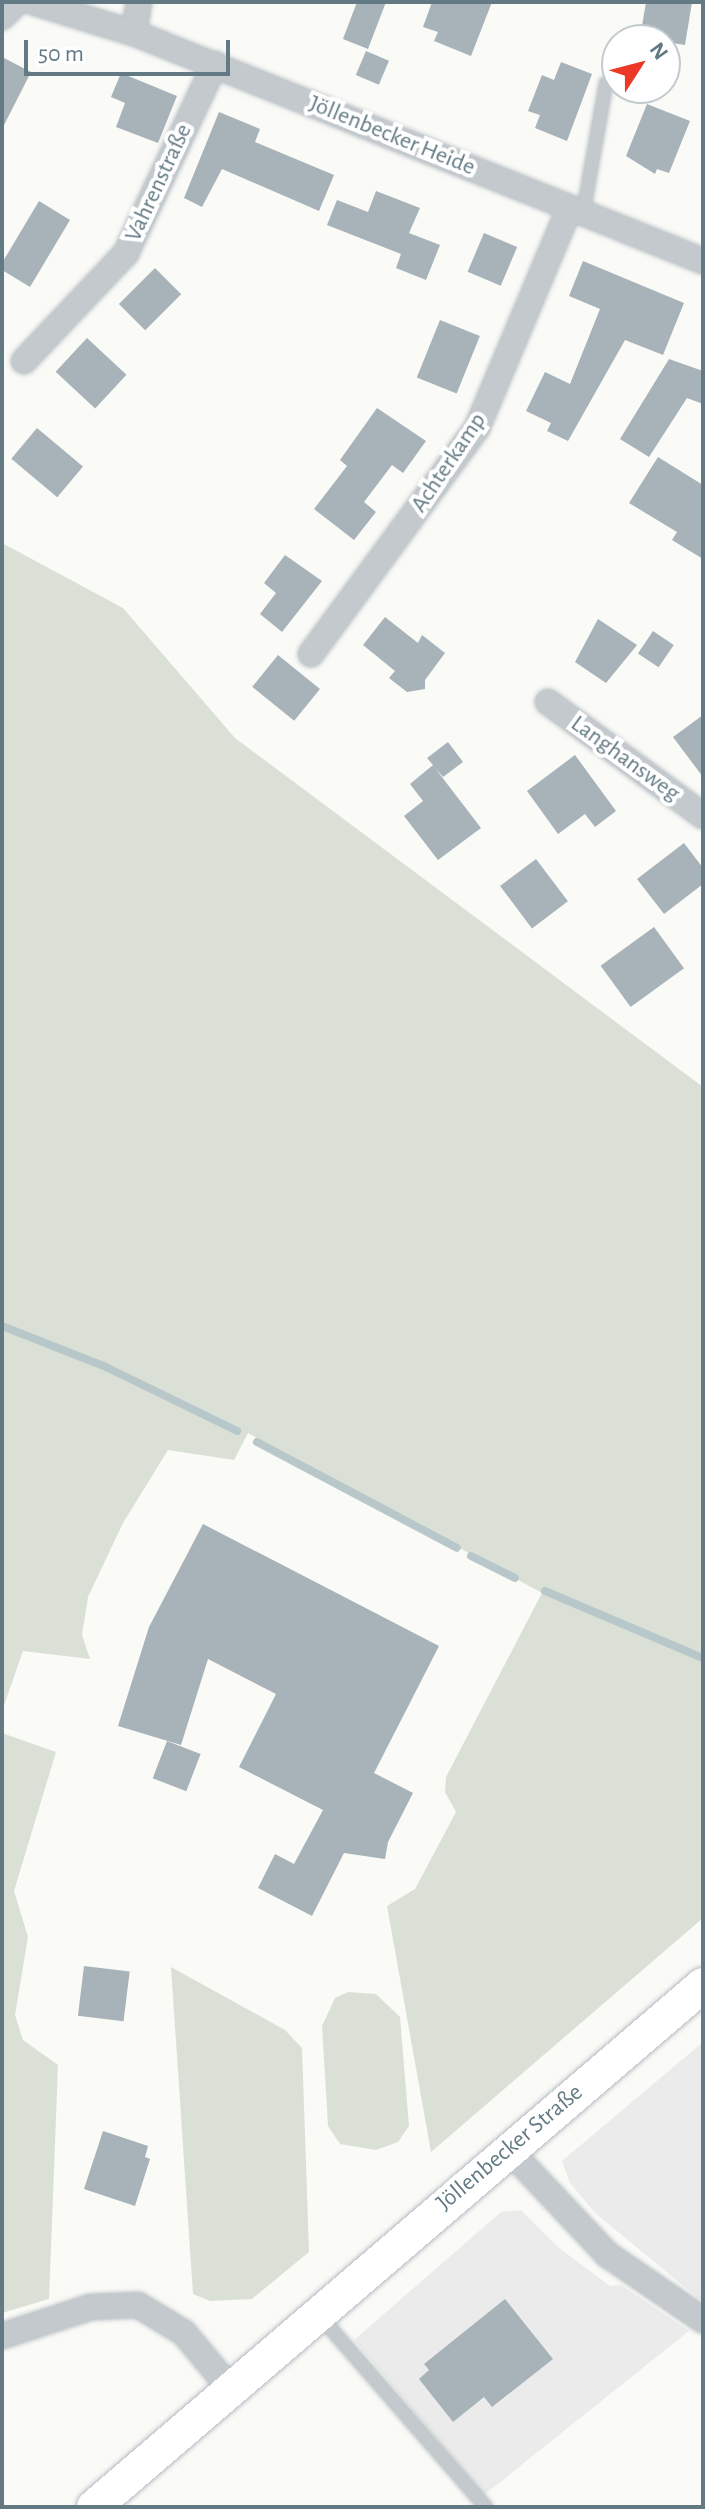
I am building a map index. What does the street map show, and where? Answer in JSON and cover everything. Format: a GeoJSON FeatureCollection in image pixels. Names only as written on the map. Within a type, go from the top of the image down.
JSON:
{"type":"FeatureCollection","features":[{"type":"Feature","properties":{"kind":"main road","name":"Jöllenbecker Straße"},"geometry":{"type":"LineString","coordinates":[[94,2507],[317,2312],[703,1985]]}},
{"type":"Feature","properties":{"kind":"street"},"geometry":{"type":"LineString","coordinates":[[2,17],[17,2]]}},
{"type":"Feature","properties":{"kind":"street","name":"Jöllenbecker Heide"},"geometry":{"type":"LineString","coordinates":[[33,2],[134,33],[215,64],[703,261]]}},
{"type":"Feature","properties":{"kind":"street"},"geometry":{"type":"LineString","coordinates":[[134,33],[139,2]]}},
{"type":"Feature","properties":{"kind":"street","name":"Vahrenstraße"},"geometry":{"type":"LineString","coordinates":[[24,361],[126,253],[215,64]]}},
{"type":"Feature","properties":{"kind":"street","name":"Achterkamp"},"geometry":{"type":"LineString","coordinates":[[311,654],[477,428],[576,212]]}},
{"type":"Feature","properties":{"kind":"street","name":"Langhansweg"},"geometry":{"type":"LineString","coordinates":[[548,702],[703,816]]}},
{"type":"Feature","properties":{"kind":"street"},"geometry":{"type":"LineString","coordinates":[[508,2149],[608,2255],[703,2320]]}},
{"type":"Feature","properties":{"kind":"street"},"geometry":{"type":"LineString","coordinates":[[2,2336],[91,2307],[138,2305],[184,2333],[230,2388]]}},
{"type":"Feature","properties":{"kind":"lane"},"geometry":{"type":"LineString","coordinates":[[576,212],[601,104]]}},
{"type":"Feature","properties":{"kind":"lane"},"geometry":{"type":"LineString","coordinates":[[317,2312],[486,2507]]}},
{"type":"Feature","properties":{"kind":"shaded area"},"geometry":{"type":"Polygon","coordinates":[[[2,543],[123,608],[235,738],[703,1087],[703,1918],[431,2152],[387,1906],[415,1889],[456,1812],[445,1792],[446,1777],[542,1593],[248,1433],[234,1460],[168,1450],[123,1523],[88,1597],[82,1635],[90,1659],[23,1651],[2,1711],[2,543]]]}},
{"type":"Feature","properties":{"kind":"shaded area"},"geometry":{"type":"Polygon","coordinates":[[[2,1733],[56,1752],[14,1891],[28,1937],[15,2015],[23,2040],[58,2065],[49,2299],[2,2313],[2,1733]]]}},
{"type":"Feature","properties":{"kind":"shaded area"},"geometry":{"type":"Polygon","coordinates":[[[171,1967],[285,2030],[302,2048],[309,2252],[252,2299],[210,2301],[193,2294],[171,1967]]]}},
{"type":"Feature","properties":{"kind":"shaded area"},"geometry":{"type":"Polygon","coordinates":[[[348,1992],[376,1994],[400,2017],[409,2126],[398,2142],[376,2150],[340,2144],[328,2126],[322,2026],[335,1998],[348,1992]]]}},
{"type":"Feature","properties":{"kind":"shaded area"},"geometry":{"type":"Polygon","coordinates":[[[703,2042],[703,2302],[596,2214],[570,2183],[562,2161],[703,2042]]]}},
{"type":"Feature","properties":{"kind":"shaded area"},"geometry":{"type":"Polygon","coordinates":[[[521,2210],[558,2247],[610,2286],[621,2285],[689,2331],[484,2495],[354,2340],[501,2212],[521,2210]]]}},
{"type":"Feature","properties":{"kind":"building"},"geometry":{"type":"Polygon","coordinates":[[[357,2],[386,2],[368,49],[343,39],[357,2]]]}},
{"type":"Feature","properties":{"kind":"building"},"geometry":{"type":"Polygon","coordinates":[[[432,2],[492,2],[471,56],[434,41],[438,32],[423,27],[432,2]]]}},
{"type":"Feature","properties":{"kind":"building"},"geometry":{"type":"Polygon","coordinates":[[[646,2],[692,2],[685,45],[681,44],[681,24],[642,24],[646,2]]]}},
{"type":"Feature","properties":{"kind":"building"},"geometry":{"type":"Polygon","coordinates":[[[366,51],[389,61],[379,85],[356,75],[366,51]]]}},
{"type":"Feature","properties":{"kind":"building"},"geometry":{"type":"Polygon","coordinates":[[[2,57],[31,72],[2,129],[2,57]]]}},
{"type":"Feature","properties":{"kind":"building"},"geometry":{"type":"Polygon","coordinates":[[[561,62],[592,74],[567,141],[535,128],[540,115],[528,111],[542,75],[554,80],[561,62]]]}},
{"type":"Feature","properties":{"kind":"building"},"geometry":{"type":"Polygon","coordinates":[[[121,73],[177,96],[158,143],[116,127],[125,103],[111,97],[121,73]]]}},
{"type":"Feature","properties":{"kind":"building"},"geometry":{"type":"Polygon","coordinates":[[[647,104],[690,121],[669,173],[657,169],[655,174],[626,156],[647,104]]]}},
{"type":"Feature","properties":{"kind":"building"},"geometry":{"type":"Polygon","coordinates":[[[219,112],[260,129],[255,142],[334,175],[319,211],[222,169],[202,207],[184,198],[219,112]]]}},
{"type":"Feature","properties":{"kind":"building"},"geometry":{"type":"Polygon","coordinates":[[[376,191],[420,208],[409,233],[440,245],[426,280],[396,268],[401,254],[327,225],[337,200],[368,212],[376,191]]]}},
{"type":"Feature","properties":{"kind":"building"},"geometry":{"type":"Polygon","coordinates":[[[39,201],[70,220],[30,287],[2,270],[2,263],[39,201]]]}},
{"type":"Feature","properties":{"kind":"building"},"geometry":{"type":"Polygon","coordinates":[[[484,233],[517,247],[501,286],[468,272],[484,233]]]}},
{"type":"Feature","properties":{"kind":"building"},"geometry":{"type":"Polygon","coordinates":[[[583,261],[684,303],[663,355],[625,340],[568,441],[547,431],[551,423],[526,411],[545,372],[570,384],[600,309],[569,296],[583,261]]]}},
{"type":"Feature","properties":{"kind":"building"},"geometry":{"type":"Polygon","coordinates":[[[155,268],[181,294],[145,330],[119,304],[155,268]]]}},
{"type":"Feature","properties":{"kind":"building"},"geometry":{"type":"Polygon","coordinates":[[[440,320],[480,336],[457,394],[417,377],[440,320]]]}},
{"type":"Feature","properties":{"kind":"building"},"geometry":{"type":"Polygon","coordinates":[[[87,338],[126,375],[95,408],[56,372],[87,338]]]}},
{"type":"Feature","properties":{"kind":"building"},"geometry":{"type":"Polygon","coordinates":[[[669,359],[703,371],[703,404],[687,398],[649,457],[620,439],[669,359]]]}},
{"type":"Feature","properties":{"kind":"building"},"geometry":{"type":"Polygon","coordinates":[[[377,408],[426,441],[403,473],[392,465],[364,502],[376,512],[354,540],[314,509],[347,466],[340,460],[377,408]]]}},
{"type":"Feature","properties":{"kind":"building"},"geometry":{"type":"Polygon","coordinates":[[[37,428],[83,467],[57,497],[11,459],[37,428]]]}},
{"type":"Feature","properties":{"kind":"building"},"geometry":{"type":"Polygon","coordinates":[[[658,457],[703,485],[703,559],[672,540],[677,532],[629,503],[658,457]]]}},
{"type":"Feature","properties":{"kind":"building"},"geometry":{"type":"Polygon","coordinates":[[[285,555],[322,581],[282,632],[260,614],[276,593],[264,583],[285,555]]]}},
{"type":"Feature","properties":{"kind":"building"},"geometry":{"type":"Polygon","coordinates":[[[385,617],[418,643],[422,635],[445,653],[425,680],[425,689],[407,692],[389,678],[395,671],[363,645],[385,617]]]}},
{"type":"Feature","properties":{"kind":"building"},"geometry":{"type":"Polygon","coordinates":[[[598,619],[637,645],[606,683],[575,662],[598,619]]]}},
{"type":"Feature","properties":{"kind":"building"},"geometry":{"type":"Polygon","coordinates":[[[653,631],[674,645],[659,667],[638,653],[653,631]]]}},
{"type":"Feature","properties":{"kind":"building"},"geometry":{"type":"Polygon","coordinates":[[[278,655],[320,689],[294,721],[252,687],[278,655]]]}},
{"type":"Feature","properties":{"kind":"building"},"geometry":{"type":"Polygon","coordinates":[[[703,715],[703,777],[673,737],[703,715]]]}},
{"type":"Feature","properties":{"kind":"building"},"geometry":{"type":"Polygon","coordinates":[[[448,742],[463,762],[443,777],[435,768],[481,828],[438,860],[404,816],[423,801],[410,784],[433,765],[427,758],[448,742]]]}},
{"type":"Feature","properties":{"kind":"building"},"geometry":{"type":"Polygon","coordinates":[[[575,755],[616,811],[595,827],[585,814],[558,834],[527,791],[575,755]]]}},
{"type":"Feature","properties":{"kind":"building"},"geometry":{"type":"Polygon","coordinates":[[[684,843],[703,868],[703,884],[664,914],[637,879],[684,843]]]}},
{"type":"Feature","properties":{"kind":"building"},"geometry":{"type":"Polygon","coordinates":[[[536,859],[568,901],[532,928],[500,886],[536,859]]]}},
{"type":"Feature","properties":{"kind":"building"},"geometry":{"type":"Polygon","coordinates":[[[654,927],[684,968],[631,1007],[601,966],[654,927]]]}},
{"type":"Feature","properties":{"kind":"building"},"geometry":{"type":"Polygon","coordinates":[[[203,1524],[439,1646],[374,1773],[413,1793],[388,1842],[385,1859],[344,1853],[312,1916],[258,1888],[275,1854],[294,1864],[323,1810],[239,1767],[276,1694],[208,1659],[181,1745],[118,1726],[149,1627],[203,1524]]]}},
{"type":"Feature","properties":{"kind":"building"},"geometry":{"type":"Polygon","coordinates":[[[167,1741],[201,1754],[186,1791],[153,1778],[167,1741]]]}},
{"type":"Feature","properties":{"kind":"building"},"geometry":{"type":"Polygon","coordinates":[[[84,1966],[130,1972],[124,2021],[78,2016],[84,1966]]]}},
{"type":"Feature","properties":{"kind":"building"},"geometry":{"type":"Polygon","coordinates":[[[103,2131],[148,2146],[145,2157],[150,2159],[135,2206],[84,2189],[103,2131]]]}},
{"type":"Feature","properties":{"kind":"building"},"geometry":{"type":"Polygon","coordinates":[[[505,2299],[553,2359],[492,2407],[484,2397],[453,2422],[419,2379],[429,2370],[424,2364],[505,2299]]]}},
{"type":"Feature","properties":{"kind":"waterway"},"geometry":{"type":"LineString","coordinates":[[2,1326],[106,1367],[237,1431]]}},
{"type":"Feature","properties":{"kind":"waterway"},"geometry":{"type":"LineString","coordinates":[[257,1442],[457,1548]]}},
{"type":"Feature","properties":{"kind":"waterway"},"geometry":{"type":"LineString","coordinates":[[471,1556],[515,1578]]}},
{"type":"Feature","properties":{"kind":"waterway"},"geometry":{"type":"LineString","coordinates":[[545,1591],[703,1658]]}}]}
